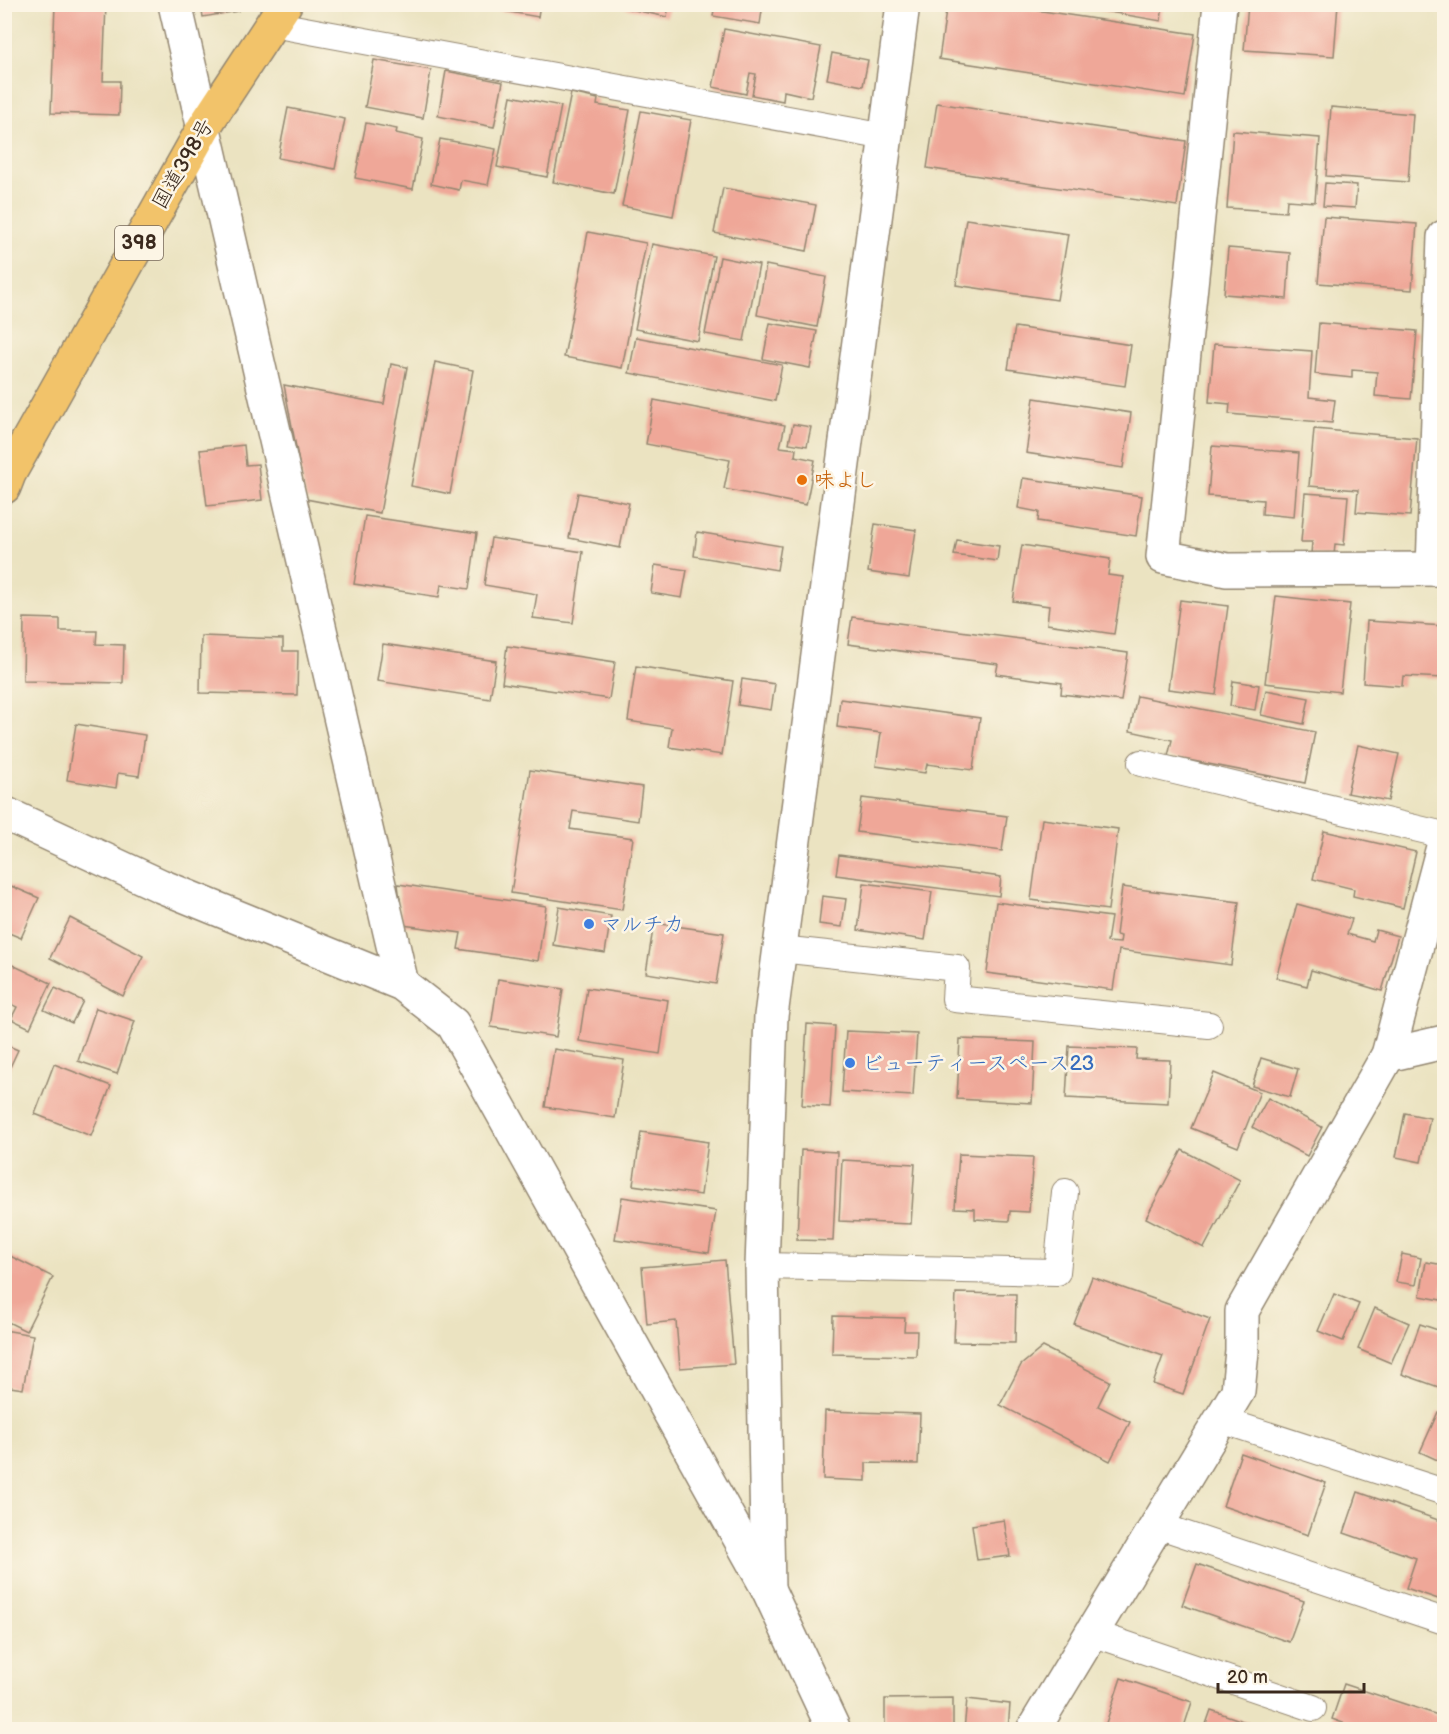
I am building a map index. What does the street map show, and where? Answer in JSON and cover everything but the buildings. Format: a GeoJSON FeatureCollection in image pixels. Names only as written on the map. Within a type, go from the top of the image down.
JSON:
{"type":"FeatureCollection","features":[{"type":"Feature","properties":{"kind":"highway","name":"国道398号"},"geometry":{"type":"LineString","coordinates":[[4,488],[9,474],[204,127],[278,14]]}},
{"type":"Feature","properties":{"kind":"street"},"geometry":{"type":"LineString","coordinates":[[175,4],[402,984]]}},
{"type":"Feature","properties":{"kind":"street"},"geometry":{"type":"LineString","coordinates":[[768,1589],[762,1266],[771,1016],[903,4]]}},
{"type":"Feature","properties":{"kind":"street"},"geometry":{"type":"LineString","coordinates":[[1220,4],[1163,557],[1227,570],[1439,569],[1444,237]]}},
{"type":"Feature","properties":{"kind":"street"},"geometry":{"type":"LineString","coordinates":[[4,813],[161,886],[402,984],[453,1024],[768,1589],[834,1730]]}},
{"type":"Feature","properties":{"kind":"street"},"geometry":{"type":"LineString","coordinates":[[1033,1730],[1238,1391],[1242,1351],[1242,1311],[1388,1055],[1444,843]]}},
{"type":"Feature","properties":{"kind":"street"},"geometry":{"type":"LineString","coordinates":[[1388,1055],[1444,1042]]}},
{"type":"Feature","properties":{"kind":"lane"},"geometry":{"type":"LineString","coordinates":[[278,14],[886,137]]}},
{"type":"Feature","properties":{"kind":"lane"},"geometry":{"type":"LineString","coordinates":[[1141,763],[1444,835]]}},
{"type":"Feature","properties":{"kind":"lane"},"geometry":{"type":"LineString","coordinates":[[780,949],[957,968],[955,999],[1209,1025]]}},
{"type":"Feature","properties":{"kind":"lane"},"geometry":{"type":"LineString","coordinates":[[762,1266],[1057,1272],[1065,1192]]}},
{"type":"Feature","properties":{"kind":"lane"},"geometry":{"type":"LineString","coordinates":[[1221,1420],[1444,1492]]}},
{"type":"Feature","properties":{"kind":"lane"},"geometry":{"type":"LineString","coordinates":[[1157,1525],[1444,1621]]}},
{"type":"Feature","properties":{"kind":"lane"},"geometry":{"type":"LineString","coordinates":[[1092,1633],[1313,1708]]}},
{"type":"Feature","properties":{"kind":"place","name":"味よし"},"geometry":{"type":"Point","coordinates":[802,480]}},
{"type":"Feature","properties":{"kind":"place","name":"マルチカ"},"geometry":{"type":"Point","coordinates":[589,924]}},
{"type":"Feature","properties":{"kind":"place","name":"ビューティースペース23"},"geometry":{"type":"Point","coordinates":[850,1063]}}]}
